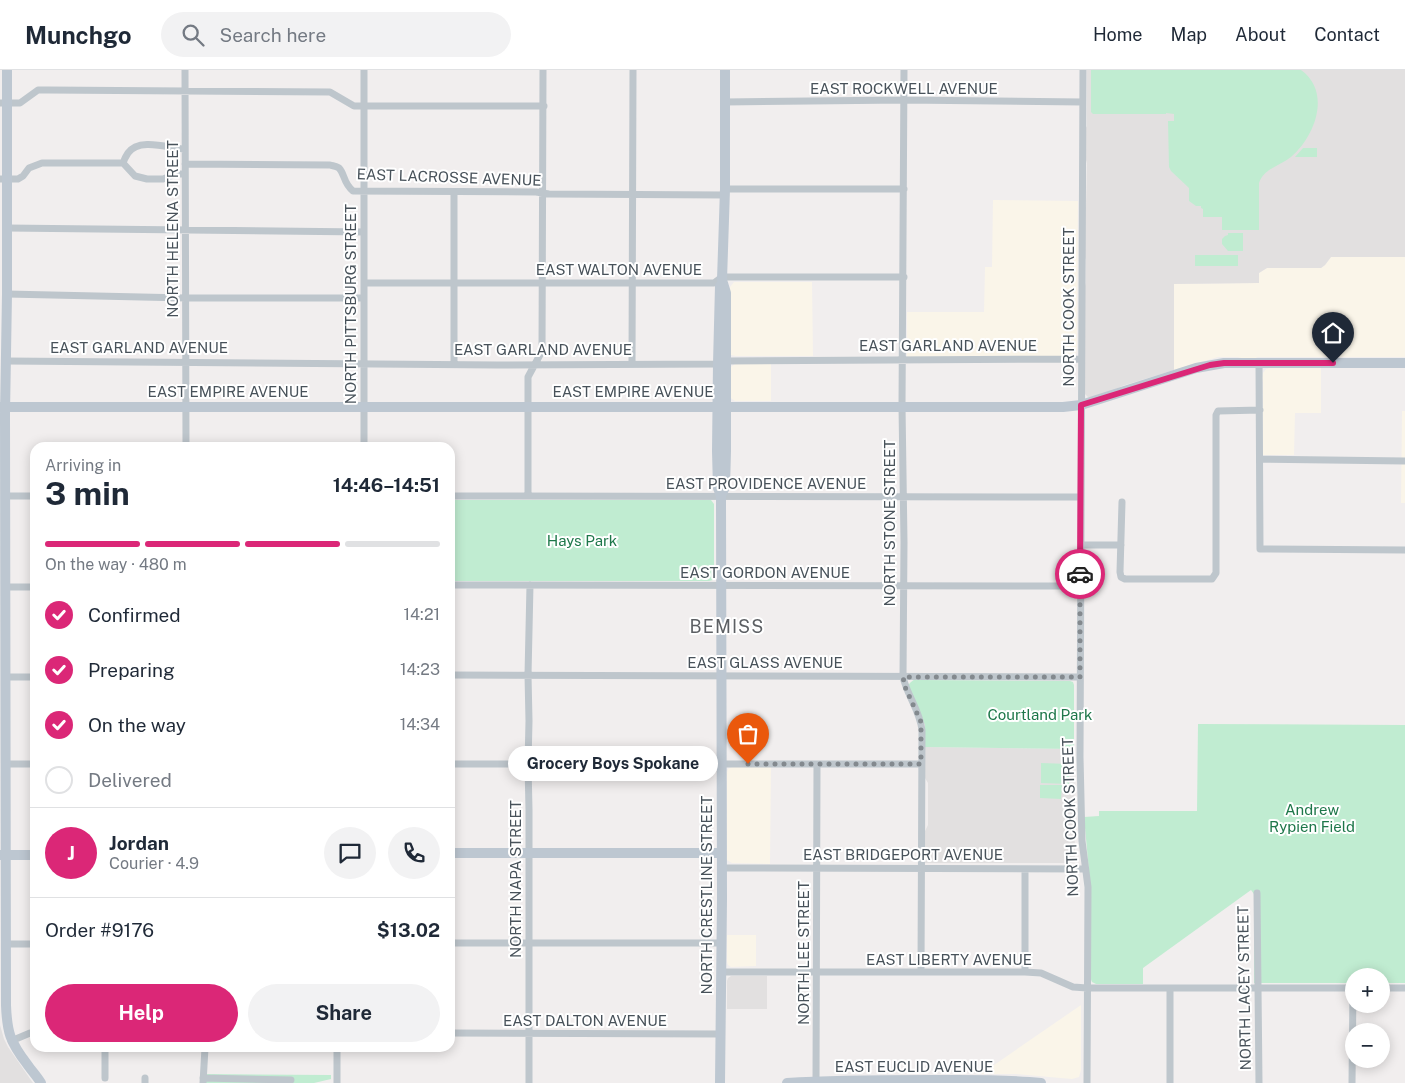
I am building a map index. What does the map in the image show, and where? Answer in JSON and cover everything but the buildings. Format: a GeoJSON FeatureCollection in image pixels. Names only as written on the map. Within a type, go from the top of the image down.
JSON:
{"type":"FeatureCollection","features":[{"type":"Feature","properties":{"kind":"street"},"geometry":{"type":"LineString","coordinates":[[7,70],[3,103],[7,228],[4,254],[7,294],[3,328],[6,361],[3,407],[3,479],[6,496],[3,553],[6,587],[3,630],[6,677],[3,704],[6,764],[3,780],[3,929],[6,944],[3,1005],[11,1041],[41,1083]]}},
{"type":"Feature","properties":{"kind":"street","name":"NORTH HELENA STREET"},"geometry":{"type":"LineString","coordinates":[[185,70],[186,442]]}},
{"type":"Feature","properties":{"kind":"street","name":"NORTH PITTSBURG STREET"},"geometry":{"type":"LineString","coordinates":[[364,70],[364,442]]}},
{"type":"Feature","properties":{"kind":"street"},"geometry":{"type":"LineString","coordinates":[[528,496],[528,377],[542,350],[543,70]]}},
{"type":"Feature","properties":{"kind":"street"},"geometry":{"type":"LineString","coordinates":[[632,364],[633,70]]}},
{"type":"Feature","properties":{"kind":"street","name":"NORTH CRESTLINE STREET"},"geometry":{"type":"LineString","coordinates":[[720,1083],[722,868],[721,586],[722,496],[725,487],[722,362],[726,293],[722,278],[725,192],[725,70]]}},
{"type":"Feature","properties":{"kind":"street","name":"NORTH STONE STREET"},"geometry":{"type":"LineString","coordinates":[[904,70],[903,677],[905,687],[921,722],[921,972]]}},
{"type":"Feature","properties":{"kind":"street","name":"NORTH COOK STREET"},"geometry":{"type":"LineString","coordinates":[[1083,70],[1080,811],[1088,887],[1087,1083]]}},
{"type":"Feature","properties":{"kind":"street"},"geometry":{"type":"LineString","coordinates":[[3,103],[20,103],[38,90],[330,92],[354,106],[544,106]]}},
{"type":"Feature","properties":{"kind":"street","name":"EAST ROCKWELL AVENUE"},"geometry":{"type":"LineString","coordinates":[[725,102],[904,100],[1082,102]]}},
{"type":"Feature","properties":{"kind":"street"},"geometry":{"type":"LineString","coordinates":[[123,163],[129,151],[140,145],[164,145],[184,149]]}},
{"type":"Feature","properties":{"kind":"street"},"geometry":{"type":"LineString","coordinates":[[4,179],[18,179],[30,168],[42,163],[123,163],[135,176],[147,179],[163,179],[176,174],[185,174]]}},
{"type":"Feature","properties":{"kind":"street","name":"EAST LACROSSE AVENUE"},"geometry":{"type":"LineString","coordinates":[[185,164],[330,165],[339,168],[347,186],[353,190],[364,191],[632,194],[904,189]]}},
{"type":"Feature","properties":{"kind":"street"},"geometry":{"type":"LineString","coordinates":[[454,192],[454,364]]}},
{"type":"Feature","properties":{"kind":"street"},"geometry":{"type":"LineString","coordinates":[[7,228],[364,232]]}},
{"type":"Feature","properties":{"kind":"street","name":"EAST WALTON AVENUE"},"geometry":{"type":"LineString","coordinates":[[364,283],[714,283],[722,278],[904,277]]}},
{"type":"Feature","properties":{"kind":"street"},"geometry":{"type":"LineString","coordinates":[[7,294],[186,298],[364,298]]}},
{"type":"Feature","properties":{"kind":"street","name":"EAST GARLAND AVENUE"},"geometry":{"type":"LineString","coordinates":[[6,361],[632,364],[1081,359]]}},
{"type":"Feature","properties":{"kind":"street"},"geometry":{"type":"LineString","coordinates":[[1405,363],[1259,362],[1260,549],[1405,550]]}},
{"type":"Feature","properties":{"kind":"street","name":"EAST EMPIRE AVENUE"},"geometry":{"type":"LineString","coordinates":[[3,407],[1063,407],[1081,405],[1210,365],[1259,362]]}},
{"type":"Feature","properties":{"kind":"street"},"geometry":{"type":"LineString","coordinates":[[1122,502],[1121,577],[1125,579],[1212,579],[1216,573],[1216,415],[1218,412],[1260,410]]}},
{"type":"Feature","properties":{"kind":"street"},"geometry":{"type":"LineString","coordinates":[[1260,460],[1405,461]]}},
{"type":"Feature","properties":{"kind":"street"},"geometry":{"type":"LineString","coordinates":[[6,496],[30,496]]}},
{"type":"Feature","properties":{"kind":"street","name":"EAST PROVIDENCE AVENUE"},"geometry":{"type":"LineString","coordinates":[[455,496],[1081,498]]}},
{"type":"Feature","properties":{"kind":"street"},"geometry":{"type":"LineString","coordinates":[[1081,545],[1121,545]]}},
{"type":"Feature","properties":{"kind":"street","name":"NORTH NAPA STREET"},"geometry":{"type":"LineString","coordinates":[[529,1083],[528,675],[530,585]]}},
{"type":"Feature","properties":{"kind":"street","name":"EAST GORDON AVENUE"},"geometry":{"type":"LineString","coordinates":[[455,586],[1080,586]]}},
{"type":"Feature","properties":{"kind":"street"},"geometry":{"type":"LineString","coordinates":[[6,587],[30,587]]}},
{"type":"Feature","properties":{"kind":"street","name":"EAST GLASS AVENUE"},"geometry":{"type":"LineString","coordinates":[[455,675],[1080,677]]}},
{"type":"Feature","properties":{"kind":"street"},"geometry":{"type":"LineString","coordinates":[[6,677],[30,677]]}},
{"type":"Feature","properties":{"kind":"street"},"geometry":{"type":"LineString","coordinates":[[6,764],[30,764]]}},
{"type":"Feature","properties":{"kind":"street"},"geometry":{"type":"LineString","coordinates":[[455,764],[921,764]]}},
{"type":"Feature","properties":{"kind":"street","name":"NORTH LEE STREET"},"geometry":{"type":"LineString","coordinates":[[816,1082],[817,764]]}},
{"type":"Feature","properties":{"kind":"street"},"geometry":{"type":"LineString","coordinates":[[455,853],[722,853]]}},
{"type":"Feature","properties":{"kind":"street"},"geometry":{"type":"LineString","coordinates":[[3,855],[30,855]]}},
{"type":"Feature","properties":{"kind":"street","name":"EAST BRIDGEPORT AVENUE"},"geometry":{"type":"LineString","coordinates":[[722,868],[1085,869]]}},
{"type":"Feature","properties":{"kind":"street"},"geometry":{"type":"LineString","coordinates":[[1025,869],[1025,972]]}},
{"type":"Feature","properties":{"kind":"street","name":"NORTH LACEY STREET"},"geometry":{"type":"LineString","coordinates":[[1257,893],[1259,1083]]}},
{"type":"Feature","properties":{"kind":"street"},"geometry":{"type":"LineString","coordinates":[[455,943],[721,943]]}},
{"type":"Feature","properties":{"kind":"street"},"geometry":{"type":"LineString","coordinates":[[6,944],[30,944]]}},
{"type":"Feature","properties":{"kind":"street","name":"EAST LIBERTY AVENUE"},"geometry":{"type":"LineString","coordinates":[[721,972],[1025,972],[1041,973],[1073,987],[1087,988],[1345,988]]}},
{"type":"Feature","properties":{"kind":"street"},"geometry":{"type":"LineString","coordinates":[[1170,988],[1170,1083]]}},
{"type":"Feature","properties":{"kind":"street"},"geometry":{"type":"LineString","coordinates":[[1390,988],[1405,988]]}},
{"type":"Feature","properties":{"kind":"street"},"geometry":{"type":"LineString","coordinates":[[1352,1083],[1353,1013]]}},
{"type":"Feature","properties":{"kind":"street"},"geometry":{"type":"LineString","coordinates":[[11,1041],[30,1033]]}},
{"type":"Feature","properties":{"kind":"street","name":"EAST DALTON AVENUE"},"geometry":{"type":"LineString","coordinates":[[455,1033],[720,1034]]}},
{"type":"Feature","properties":{"kind":"street"},"geometry":{"type":"LineString","coordinates":[[105,1052],[105,1078]]}},
{"type":"Feature","properties":{"kind":"street"},"geometry":{"type":"LineString","coordinates":[[205,1052],[203,1080],[290,1080]]}},
{"type":"Feature","properties":{"kind":"street"},"geometry":{"type":"LineString","coordinates":[[336,1083],[337,1052]]}},
{"type":"Feature","properties":{"kind":"street","name":"EAST EUCLID AVENUE"},"geometry":{"type":"LineString","coordinates":[[787,1083],[1041,1083]]}},
{"type":"Feature","properties":{"kind":"shaded area"},"geometry":{"type":"Polygon","coordinates":[[[1087,70],[1405,70],[1405,257],[1331,257],[1321,268],[1267,268],[1259,273],[1259,283],[1174,284],[1174,370],[1122,386],[1093,398],[1088,397],[1085,394],[1084,289],[1086,283],[1086,260],[1084,255],[1084,210],[1086,204],[1087,163],[1084,131],[1087,126],[1087,70]]]}},
{"type":"Feature","properties":{"kind":"shaded area"},"geometry":{"type":"Polygon","coordinates":[[[993,200],[1078,201],[1077,350],[1075,357],[907,357],[907,312],[984,312],[985,267],[992,267],[993,200]]]}},
{"type":"Feature","properties":{"kind":"shaded area"},"geometry":{"type":"Polygon","coordinates":[[[1331,257],[1405,257],[1405,357],[1258,357],[1244,359],[1238,357],[1218,357],[1174,370],[1174,284],[1258,283],[1259,273],[1267,268],[1321,268],[1331,257]]]}},
{"type":"Feature","properties":{"kind":"shaded area"},"geometry":{"type":"Polygon","coordinates":[[[734,282],[812,282],[813,356],[731,355],[730,287],[734,282]]]}},
{"type":"Feature","properties":{"kind":"shaded area"},"geometry":{"type":"Polygon","coordinates":[[[735,364],[771,364],[771,401],[735,401],[731,398],[731,367],[735,364]]]}},
{"type":"Feature","properties":{"kind":"shaded area"},"geometry":{"type":"Polygon","coordinates":[[[1321,368],[1321,413],[1295,413],[1294,455],[1263,455],[1262,378],[1266,369],[1321,368]]]}},
{"type":"Feature","properties":{"kind":"shaded area"},"geometry":{"type":"Polygon","coordinates":[[[1402,411],[1405,411],[1405,503],[1401,503],[1402,411]]]}},
{"type":"Feature","properties":{"kind":"shaded area"},"geometry":{"type":"Polygon","coordinates":[[[925,747],[1074,749],[1075,862],[925,863],[925,831],[928,825],[928,783],[925,778],[925,747]]]}},
{"type":"Feature","properties":{"kind":"shaded area"},"geometry":{"type":"Polygon","coordinates":[[[732,767],[771,767],[770,864],[732,863],[727,860],[727,772],[732,767]]]}},
{"type":"Feature","properties":{"kind":"shaded area"},"geometry":{"type":"Polygon","coordinates":[[[727,935],[756,935],[756,966],[731,967],[728,965],[727,935]]]}},
{"type":"Feature","properties":{"kind":"shaded area"},"geometry":{"type":"Polygon","coordinates":[[[731,976],[767,976],[767,1009],[727,1009],[727,981],[731,976]]]}},
{"type":"Feature","properties":{"kind":"shaded area"},"geometry":{"type":"Polygon","coordinates":[[[1081,1005],[1081,1070],[1079,1077],[1072,1079],[1016,1074],[981,1074],[1081,1005]]]}},
{"type":"Feature","properties":{"kind":"shaded area"},"geometry":{"type":"Polygon","coordinates":[[[0,1025],[8,1047],[33,1083],[0,1083],[0,1025]]]}},
{"type":"Feature","properties":{"kind":"green space"},"geometry":{"type":"Polygon","coordinates":[[[1091,70],[1301,70],[1310,79],[1316,90],[1317,114],[1307,138],[1300,148],[1291,157],[1268,171],[1261,178],[1259,183],[1259,230],[1222,230],[1222,217],[1203,217],[1201,206],[1196,206],[1189,201],[1189,188],[1169,167],[1168,121],[1174,121],[1174,114],[1093,114],[1091,112],[1091,70]]]}},
{"type":"Feature","properties":{"kind":"green space"},"geometry":{"type":"Polygon","coordinates":[[[1303,148],[1317,148],[1317,157],[1295,157],[1303,148]]]}},
{"type":"Feature","properties":{"kind":"green space"},"geometry":{"type":"Polygon","coordinates":[[[1228,233],[1243,233],[1243,251],[1228,251],[1222,244],[1222,239],[1228,233]]]}},
{"type":"Feature","properties":{"kind":"green space"},"geometry":{"type":"Polygon","coordinates":[[[1195,255],[1238,255],[1238,266],[1195,266],[1195,255]]]}},
{"type":"Feature","properties":{"kind":"green space","name":"Hays Park"},"geometry":{"type":"Polygon","coordinates":[[[455,500],[711,500],[714,504],[714,576],[713,580],[455,581],[455,500]]]}},
{"type":"Feature","properties":{"kind":"green space","name":"Courtland Park"},"geometry":{"type":"Polygon","coordinates":[[[915,679],[1073,682],[1074,749],[925,747],[925,725],[908,685],[915,679]]]}},
{"type":"Feature","properties":{"kind":"green space","name":"Andrew Rypien Field"},"geometry":{"type":"Polygon","coordinates":[[[1198,724],[1405,725],[1405,983],[1390,983],[1390,968],[1345,968],[1345,983],[1254,983],[1254,894],[1251,890],[1143,968],[1143,984],[1096,984],[1092,982],[1090,977],[1089,871],[1084,817],[1099,816],[1099,811],[1197,811],[1198,724]]]}},
{"type":"Feature","properties":{"kind":"green space"},"geometry":{"type":"Polygon","coordinates":[[[1041,763],[1069,764],[1069,784],[1041,783],[1041,763]]]}},
{"type":"Feature","properties":{"kind":"green space"},"geometry":{"type":"Polygon","coordinates":[[[1040,785],[1062,785],[1061,799],[1040,798],[1040,785]]]}},
{"type":"Feature","properties":{"kind":"green space"},"geometry":{"type":"Polygon","coordinates":[[[206,1074],[331,1075],[331,1079],[314,1083],[206,1083],[206,1074]]]}},
{"type":"Feature","properties":{"kind":"way so far"},"geometry":{"type":"LineString","coordinates":[[748,764],[921,764],[921,722],[905,687],[903,677],[1080,677],[1080,574]]}},
{"type":"Feature","properties":{"kind":"place","name":"Grocery Boys Spokane"},"geometry":{"type":"Point","coordinates":[748,764]}},
{"type":"Feature","properties":{"kind":"district","name":"BEMISS"},"geometry":{"type":"Point","coordinates":[727,626]}},
{"type":"Feature","properties":{"kind":"route"},"geometry":{"type":"LineString","coordinates":[[1080,574],[1081,405],[1210,365],[1259,362],[1333,363]]}}]}
